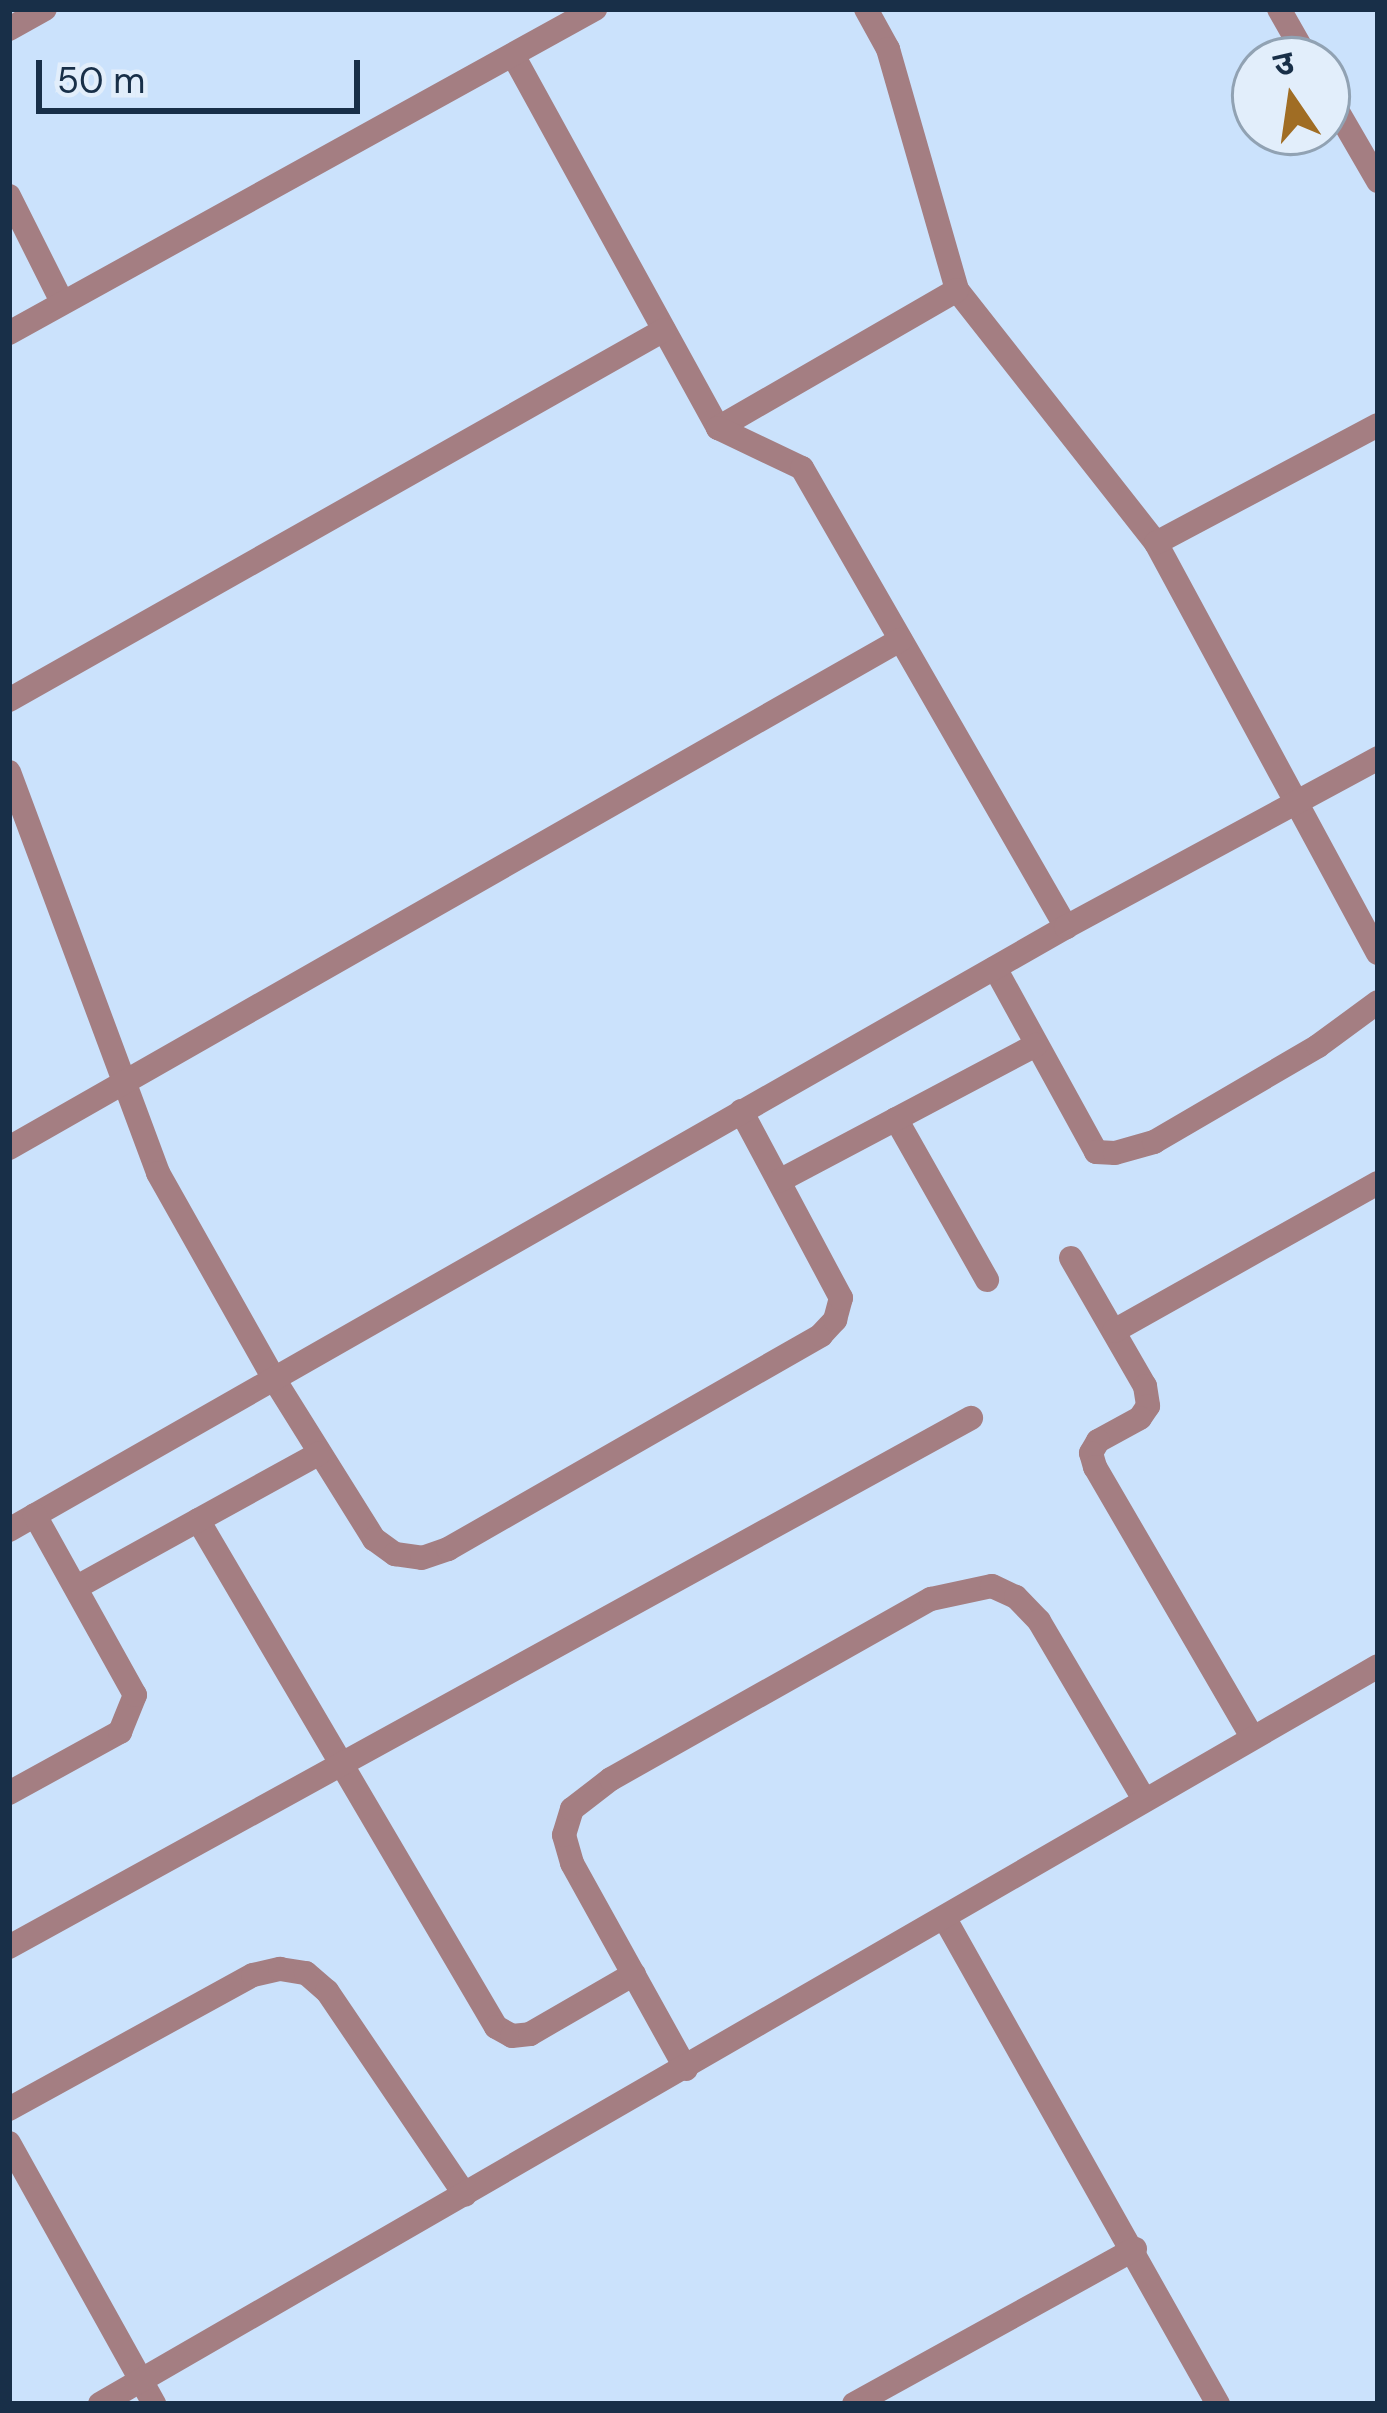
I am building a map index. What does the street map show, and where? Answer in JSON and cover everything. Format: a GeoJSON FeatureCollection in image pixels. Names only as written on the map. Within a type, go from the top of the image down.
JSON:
{"type":"FeatureCollection","features":[{"type":"Feature","properties":{"kind":"street"},"geometry":{"type":"LineString","coordinates":[[9,29],[45,9]]}},
{"type":"Feature","properties":{"kind":"street"},"geometry":{"type":"LineString","coordinates":[[9,333],[167,250],[595,9]]}},
{"type":"Feature","properties":{"kind":"street"},"geometry":{"type":"LineString","coordinates":[[866,9],[888,49],[957,290],[1156,543],[1378,953]]}},
{"type":"Feature","properties":{"kind":"street"},"geometry":{"type":"LineString","coordinates":[[1279,9],[1294,36]]}},
{"type":"Feature","properties":{"kind":"street"},"geometry":{"type":"LineString","coordinates":[[513,55],[718,428],[802,468],[1066,927]]}},
{"type":"Feature","properties":{"kind":"street"},"geometry":{"type":"LineString","coordinates":[[1351,134],[1378,181]]}},
{"type":"Feature","properties":{"kind":"street"},"geometry":{"type":"LineString","coordinates":[[9,196],[62,302]]}},
{"type":"Feature","properties":{"kind":"street"},"geometry":{"type":"LineString","coordinates":[[718,428],[957,290]]}},
{"type":"Feature","properties":{"kind":"street"},"geometry":{"type":"LineString","coordinates":[[9,700],[664,330]]}},
{"type":"Feature","properties":{"kind":"street"},"geometry":{"type":"LineString","coordinates":[[1156,543],[1378,425]]}},
{"type":"Feature","properties":{"kind":"street"},"geometry":{"type":"LineString","coordinates":[[9,1148],[900,640]]}},
{"type":"Feature","properties":{"kind":"street"},"geometry":{"type":"LineString","coordinates":[[9,1530],[1066,927],[1378,758]]}},
{"type":"Feature","properties":{"kind":"street"},"geometry":{"type":"LineString","coordinates":[[9,772],[158,1173],[320,1453],[374,1539],[395,1554],[422,1558],[448,1550],[820,1335],[835,1320],[841,1298],[741,1111]]}},
{"type":"Feature","properties":{"kind":"street"},"geometry":{"type":"LineString","coordinates":[[994,968],[1096,1152],[1115,1154],[1154,1142],[1318,1046],[1378,1002]]}},
{"type":"Feature","properties":{"kind":"street"},"geometry":{"type":"LineString","coordinates":[[779,1181],[1036,1045]]}},
{"type":"Feature","properties":{"kind":"street"},"geometry":{"type":"LineString","coordinates":[[896,1119],[987,1280]]}},
{"type":"Feature","properties":{"kind":"street"},"geometry":{"type":"LineString","coordinates":[[1114,1331],[1378,1183]]}},
{"type":"Feature","properties":{"kind":"street"},"geometry":{"type":"LineString","coordinates":[[1071,1258],[1145,1386],[1148,1406],[1140,1418],[1097,1441],[1091,1453],[1095,1467],[1252,1737]]}},
{"type":"Feature","properties":{"kind":"street"},"geometry":{"type":"LineString","coordinates":[[9,1947],[971,1418]]}},
{"type":"Feature","properties":{"kind":"street"},"geometry":{"type":"LineString","coordinates":[[77,1587],[320,1453]]}},
{"type":"Feature","properties":{"kind":"street"},"geometry":{"type":"LineString","coordinates":[[9,1793],[120,1732],[135,1695],[35,1515]]}},
{"type":"Feature","properties":{"kind":"street"},"geometry":{"type":"LineString","coordinates":[[198,1520],[496,2027],[512,2036],[530,2033],[634,1974]]}},
{"type":"Feature","properties":{"kind":"street"},"geometry":{"type":"LineString","coordinates":[[686,2069],[572,1863],[564,1835],[572,1809],[611,1779],[931,1599],[962,1588],[992,1586],[1016,1597],[1039,1621],[1144,1799]]}},
{"type":"Feature","properties":{"kind":"street"},"geometry":{"type":"LineString","coordinates":[[100,2404],[1378,1666]]}},
{"type":"Feature","properties":{"kind":"street"},"geometry":{"type":"LineString","coordinates":[[945,1919],[1135,2249],[1218,2404]]}},
{"type":"Feature","properties":{"kind":"street"},"geometry":{"type":"LineString","coordinates":[[9,2109],[254,1976],[280,1969],[306,1973],[327,1991],[465,2195]]}},
{"type":"Feature","properties":{"kind":"street"},"geometry":{"type":"LineString","coordinates":[[9,2143],[154,2404]]}},
{"type":"Feature","properties":{"kind":"street"},"geometry":{"type":"LineString","coordinates":[[854,2404],[1135,2249]]}}]}
